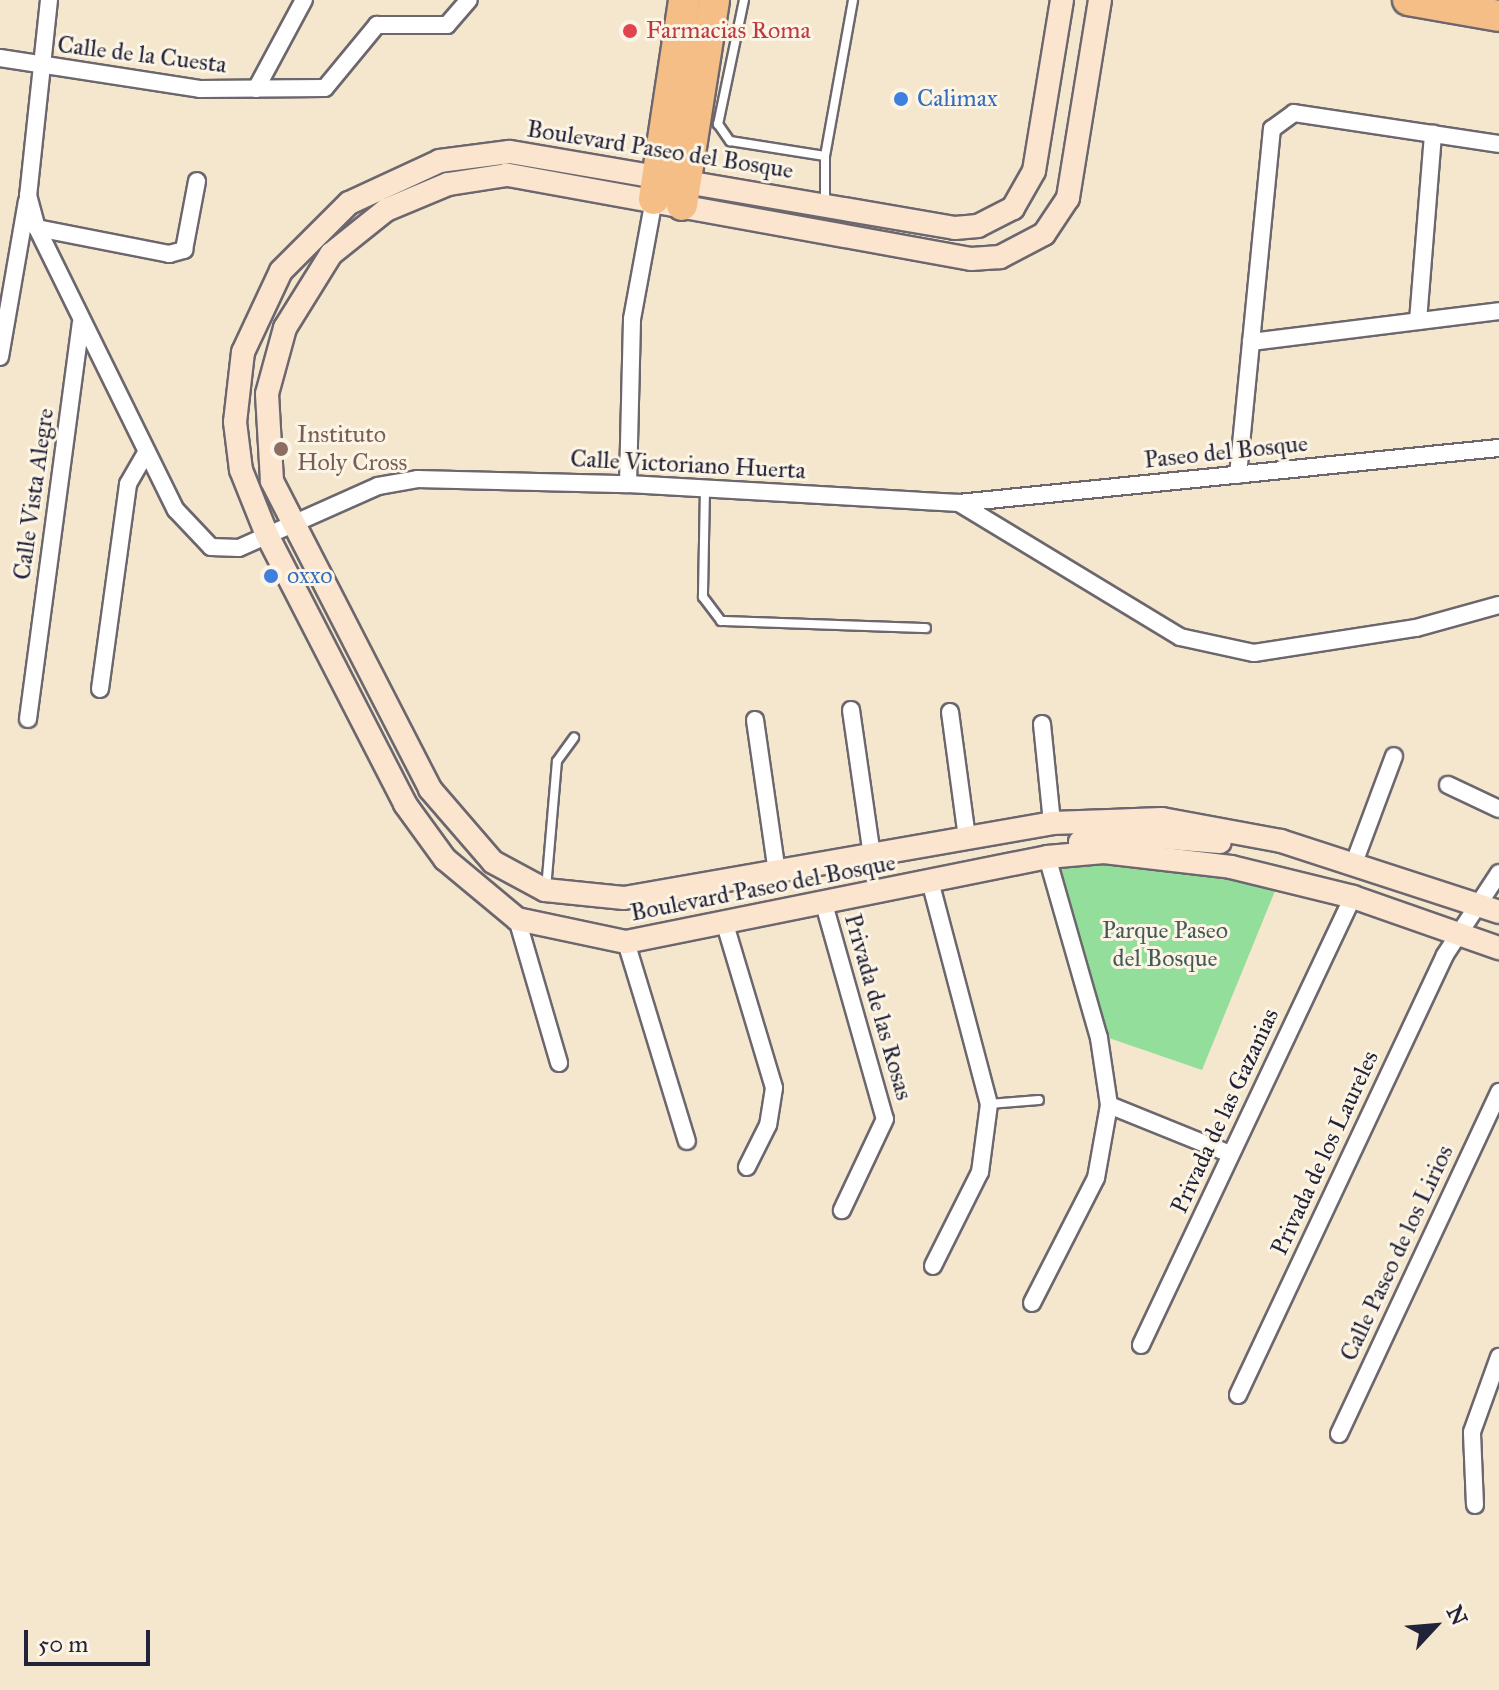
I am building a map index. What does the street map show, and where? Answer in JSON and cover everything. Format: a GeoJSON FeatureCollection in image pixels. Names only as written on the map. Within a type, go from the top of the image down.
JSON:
{"type":"FeatureCollection","features":[{"type":"Feature","properties":{"kind":"highway"},"geometry":{"type":"LineString","coordinates":[[670,190],[684,0]]}},
{"type":"Feature","properties":{"kind":"highway"},"geometry":{"type":"LineString","coordinates":[[1408,0],[1499,16]]}},
{"type":"Feature","properties":{"kind":"highway"},"geometry":{"type":"LineString","coordinates":[[670,190],[721,14]]}},
{"type":"Feature","properties":{"kind":"street"},"geometry":{"type":"LineString","coordinates":[[0,357],[28,195],[38,65],[49,0]]}},
{"type":"Feature","properties":{"kind":"street"},"geometry":{"type":"LineString","coordinates":[[256,89],[304,0]]}},
{"type":"Feature","properties":{"kind":"street","name":"Calle de la Cuesta"},"geometry":{"type":"LineString","coordinates":[[0,58],[200,89],[325,88],[377,25],[447,25],[469,0]]}},
{"type":"Feature","properties":{"kind":"street","name":"Boulevard Paseo del Bosque"},"geometry":{"type":"LineString","coordinates":[[1062,0],[1034,171],[1013,208],[955,228],[825,204],[507,175],[476,177],[417,195],[359,227],[302,295],[275,356],[266,438],[272,481],[291,524],[430,789],[493,862],[545,890],[624,898],[1052,823],[1162,819],[1255,835],[1354,863],[1490,908]]}},
{"type":"Feature","properties":{"kind":"street","name":"Boulevard Paseo del Bosque"},"geometry":{"type":"LineString","coordinates":[[1100,0],[1068,198],[1059,218],[1026,245],[971,259],[670,190],[552,156],[470,155],[379,185],[323,224],[263,299],[241,363],[241,470],[267,535],[405,804],[445,859],[517,919],[626,942],[1056,855],[1163,856],[1353,897],[1499,948]]}},
{"type":"Feature","properties":{"kind":"street"},"geometry":{"type":"LineString","coordinates":[[1238,475],[1272,129],[1294,113],[1499,144]]}},
{"type":"Feature","properties":{"kind":"street"},"geometry":{"type":"LineString","coordinates":[[1418,321],[1433,134]]}},
{"type":"Feature","properties":{"kind":"street"},"geometry":{"type":"LineString","coordinates":[[37,228],[169,254],[184,250],[197,181]]}},
{"type":"Feature","properties":{"kind":"street"},"geometry":{"type":"LineString","coordinates":[[628,484],[632,319],[670,190]]}},
{"type":"Feature","properties":{"kind":"street","name":"Calle Victoriano Huerta"},"geometry":{"type":"LineString","coordinates":[[28,195],[37,228],[145,454],[176,510],[211,547],[225,552],[378,486],[417,479],[628,484],[959,503],[1180,637],[1254,653],[1416,628],[1499,605]]}},
{"type":"Feature","properties":{"kind":"street"},"geometry":{"type":"LineString","coordinates":[[1251,342],[1499,311]]}},
{"type":"Feature","properties":{"kind":"street","name":"Calle Vista Alegre"},"geometry":{"type":"LineString","coordinates":[[28,719],[81,323]]}},
{"type":"Feature","properties":{"kind":"street","name":"Paseo del Bosque"},"geometry":{"type":"LineString","coordinates":[[959,503],[1499,448]]}},
{"type":"Feature","properties":{"kind":"street"},"geometry":{"type":"LineString","coordinates":[[100,689],[128,484],[145,454]]}},
{"type":"Feature","properties":{"kind":"street"},"geometry":{"type":"LineString","coordinates":[[851,710],[872,855]]}},
{"type":"Feature","properties":{"kind":"street"},"geometry":{"type":"LineString","coordinates":[[950,712],[967,838]]}},
{"type":"Feature","properties":{"kind":"street"},"geometry":{"type":"LineString","coordinates":[[755,720],[777,873]]}},
{"type":"Feature","properties":{"kind":"street"},"geometry":{"type":"LineString","coordinates":[[1042,724],[1052,823]]}},
{"type":"Feature","properties":{"kind":"street"},"geometry":{"type":"LineString","coordinates":[[1354,863],[1394,756]]}},
{"type":"Feature","properties":{"kind":"street"},"geometry":{"type":"LineString","coordinates":[[1448,785],[1499,809]]}},
{"type":"Feature","properties":{"kind":"street"},"geometry":{"type":"LineString","coordinates":[[1032,1303],[1096,1178],[1109,1105],[1099,1038],[1056,855],[1072,843],[1122,834],[1230,843],[1255,835]]}},
{"type":"Feature","properties":{"kind":"street","name":"Privada de los Laureles"},"geometry":{"type":"LineString","coordinates":[[1238,1395],[1457,934],[1490,908],[1499,873]]}},
{"type":"Feature","properties":{"kind":"street"},"geometry":{"type":"LineString","coordinates":[[930,881],[989,1104],[980,1172],[933,1266]]}},
{"type":"Feature","properties":{"kind":"street","name":"Privada de las Gazanias"},"geometry":{"type":"LineString","coordinates":[[1141,1345],[1353,897]]}},
{"type":"Feature","properties":{"kind":"street","name":"Privada de las Rosas"},"geometry":{"type":"LineString","coordinates":[[824,904],[885,1119],[842,1210]]}},
{"type":"Feature","properties":{"kind":"street"},"geometry":{"type":"LineString","coordinates":[[517,919],[559,1063]]}},
{"type":"Feature","properties":{"kind":"street"},"geometry":{"type":"LineString","coordinates":[[724,921],[774,1088],[768,1125],[747,1167]]}},
{"type":"Feature","properties":{"kind":"street"},"geometry":{"type":"LineString","coordinates":[[626,942],[687,1141]]}},
{"type":"Feature","properties":{"kind":"street","name":"Calle Paseo de los Lirios"},"geometry":{"type":"LineString","coordinates":[[1339,1434],[1499,1092]]}},
{"type":"Feature","properties":{"kind":"street"},"geometry":{"type":"LineString","coordinates":[[1109,1105],[1230,1154]]}},
{"type":"Feature","properties":{"kind":"street"},"geometry":{"type":"LineString","coordinates":[[1475,1505],[1472,1432],[1499,1357]]}},
{"type":"Feature","properties":{"kind":"lane"},"geometry":{"type":"LineString","coordinates":[[744,0],[721,14],[718,124],[730,141],[825,156]]}},
{"type":"Feature","properties":{"kind":"lane"},"geometry":{"type":"LineString","coordinates":[[825,204],[825,156],[853,0]]}},
{"type":"Feature","properties":{"kind":"lane"},"geometry":{"type":"LineString","coordinates":[[705,489],[703,597],[721,621],[926,628]]}},
{"type":"Feature","properties":{"kind":"lane"},"geometry":{"type":"LineString","coordinates":[[545,890],[557,761],[574,738]]}},
{"type":"Feature","properties":{"kind":"lane"},"geometry":{"type":"LineString","coordinates":[[989,1104],[1039,1100]]}},
{"type":"Feature","properties":{"kind":"green space","name":"Parque Paseo del Bosque"},"geometry":{"type":"Polygon","coordinates":[[[1171,862],[1275,891],[1202,1070],[1106,1037],[1060,865],[1171,862]]]}},
{"type":"Feature","properties":{"kind":"place","name":"Farmacias Roma"},"geometry":{"type":"Point","coordinates":[630,31]}},
{"type":"Feature","properties":{"kind":"place","name":"Calimax"},"geometry":{"type":"Point","coordinates":[901,99]}},
{"type":"Feature","properties":{"kind":"place","name":"Instituto Holy Cross"},"geometry":{"type":"Point","coordinates":[281,449]}},
{"type":"Feature","properties":{"kind":"place","name":"oxxo"},"geometry":{"type":"Point","coordinates":[271,576]}}]}
